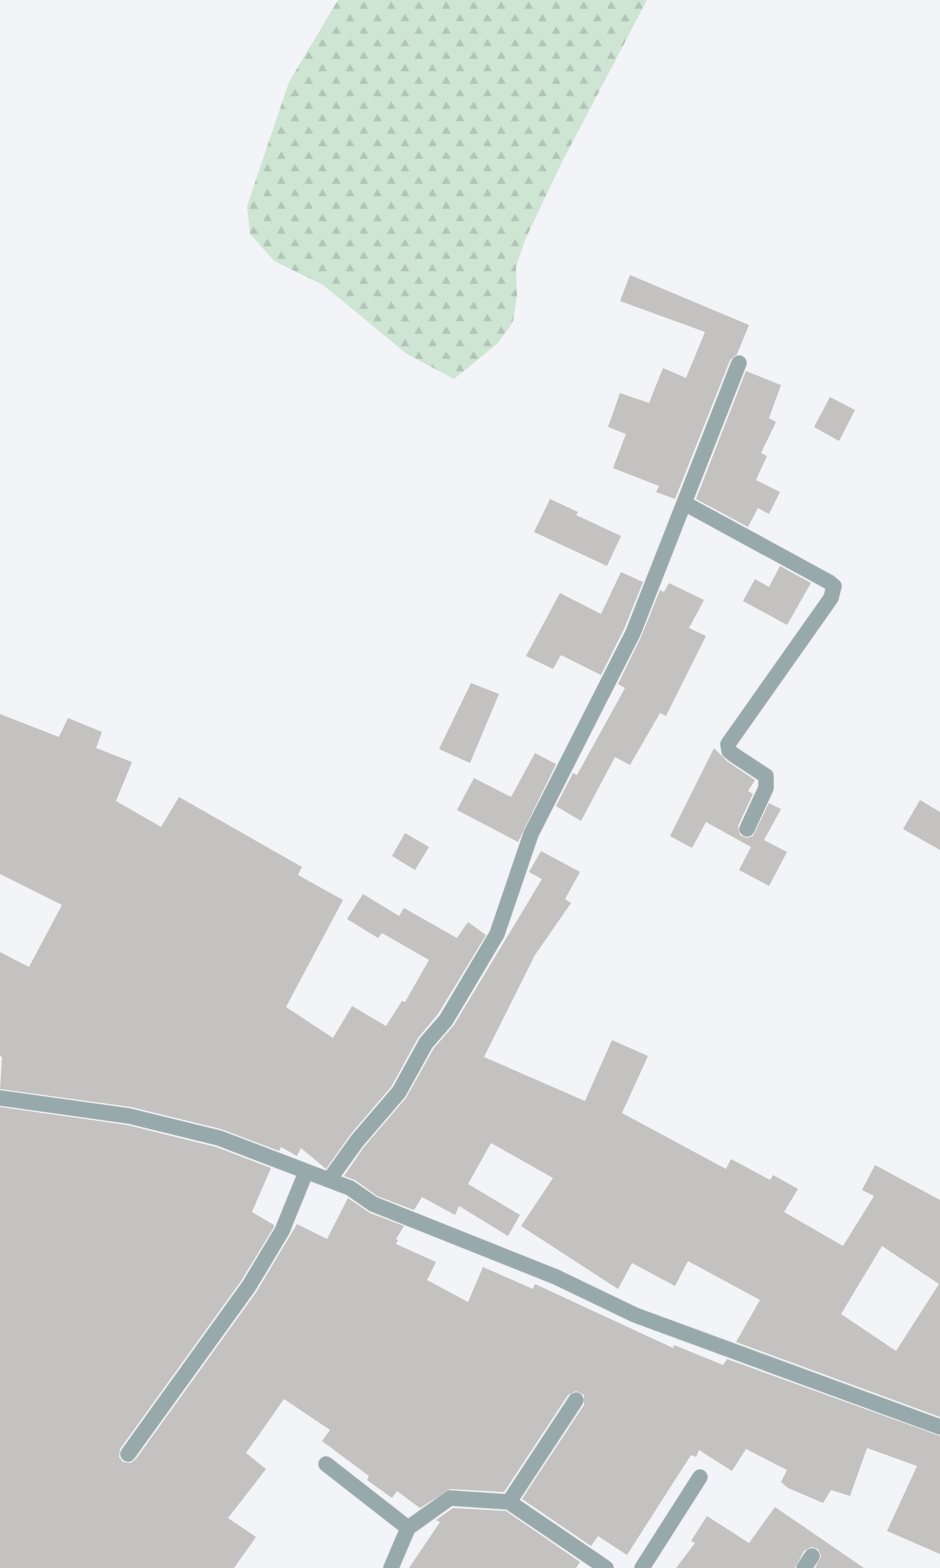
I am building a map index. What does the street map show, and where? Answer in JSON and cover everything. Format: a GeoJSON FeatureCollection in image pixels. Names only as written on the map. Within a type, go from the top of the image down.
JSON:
{"type":"FeatureCollection","features":[{"type":"Feature","properties":{"kind":"street"},"geometry":{"type":"LineString","coordinates":[[329,1180],[357,1141],[398,1092],[426,1043],[446,1020],[497,934],[531,834],[633,633],[739,363]]}},
{"type":"Feature","properties":{"kind":"street"},"geometry":{"type":"LineString","coordinates":[[684,503],[834,586],[831,598],[728,744],[730,751],[766,776],[766,788],[747,829]]}},
{"type":"Feature","properties":{"kind":"street"},"geometry":{"type":"LineString","coordinates":[[0,1098],[129,1116],[219,1138],[350,1188],[373,1204],[556,1277],[634,1314],[940,1427]]}},
{"type":"Feature","properties":{"kind":"street"},"geometry":{"type":"LineString","coordinates":[[128,1454],[249,1286],[282,1231],[306,1172]]}},
{"type":"Feature","properties":{"kind":"street"},"geometry":{"type":"LineString","coordinates":[[509,1502],[576,1400]]}},
{"type":"Feature","properties":{"kind":"street"},"geometry":{"type":"LineString","coordinates":[[326,1464],[408,1528]]}},
{"type":"Feature","properties":{"kind":"street"},"geometry":{"type":"LineString","coordinates":[[642,1568],[700,1476]]}},
{"type":"Feature","properties":{"kind":"street"},"geometry":{"type":"LineString","coordinates":[[392,1568],[408,1528],[450,1498],[509,1502],[606,1568]]}},
{"type":"Feature","properties":{"kind":"green space"},"geometry":{"type":"Polygon","coordinates":[[[338,0],[647,0],[561,164],[525,240],[516,267],[517,295],[513,322],[497,344],[454,379],[407,354],[323,285],[274,261],[250,234],[247,206],[289,82],[338,0]]]}},
{"type":"Feature","properties":{"kind":"building"},"geometry":{"type":"Polygon","coordinates":[[[630,275],[749,325],[737,354],[730,360],[675,499],[656,492],[659,486],[613,468],[626,434],[608,427],[620,393],[649,403],[663,368],[686,378],[705,332],[620,301],[630,275]]]}},
{"type":"Feature","properties":{"kind":"building"},"geometry":{"type":"Polygon","coordinates":[[[746,371],[781,385],[769,418],[776,422],[761,453],[767,456],[756,480],[780,492],[769,514],[758,508],[748,527],[696,499],[746,371]]]}},
{"type":"Feature","properties":{"kind":"building"},"geometry":{"type":"Polygon","coordinates":[[[830,397],[855,410],[839,441],[814,427],[830,397]]]}},
{"type":"Feature","properties":{"kind":"building"},"geometry":{"type":"Polygon","coordinates":[[[550,499],[578,512],[576,515],[621,536],[607,566],[534,532],[550,499]]]}},
{"type":"Feature","properties":{"kind":"building"},"geometry":{"type":"Polygon","coordinates":[[[780,566],[811,583],[787,625],[743,601],[755,579],[769,587],[780,566]]]}},
{"type":"Feature","properties":{"kind":"building"},"geometry":{"type":"Polygon","coordinates":[[[621,572],[643,582],[624,629],[601,675],[561,655],[553,669],[526,656],[560,593],[601,614],[621,572]]]}},
{"type":"Feature","properties":{"kind":"building"},"geometry":{"type":"Polygon","coordinates":[[[669,583],[704,600],[689,628],[706,636],[666,716],[660,713],[630,765],[615,757],[581,821],[556,806],[573,773],[577,775],[625,688],[618,684],[641,637],[660,590],[664,592],[669,583]]]}},
{"type":"Feature","properties":{"kind":"building"},"geometry":{"type":"Polygon","coordinates":[[[471,683],[499,694],[470,763],[439,749],[471,683]]]}},
{"type":"Feature","properties":{"kind":"building"},"geometry":{"type":"Polygon","coordinates":[[[0,714],[59,737],[68,718],[102,732],[96,748],[132,762],[116,801],[161,827],[179,797],[302,867],[298,875],[343,900],[286,1007],[333,1038],[352,1006],[386,1026],[402,1001],[405,1002],[429,960],[382,933],[378,938],[347,919],[363,894],[399,916],[404,908],[457,938],[468,922],[486,935],[438,1014],[418,1038],[391,1087],[350,1135],[326,1169],[301,1148],[297,1156],[281,1147],[279,1151],[221,1129],[131,1107],[0,1089],[2,1057],[0,1056],[0,952],[29,967],[62,905],[0,874],[0,714]]]}},
{"type":"Feature","properties":{"kind":"building"},"geometry":{"type":"Polygon","coordinates":[[[714,748],[728,762],[755,780],[748,791],[753,794],[738,826],[740,835],[747,838],[753,836],[769,803],[781,809],[764,840],[787,852],[769,886],[739,870],[751,847],[706,822],[692,848],[670,836],[714,748]]]}},
{"type":"Feature","properties":{"kind":"building"},"geometry":{"type":"Polygon","coordinates":[[[535,753],[556,764],[518,842],[457,810],[474,778],[511,797],[535,753]]]}},
{"type":"Feature","properties":{"kind":"building"},"geometry":{"type":"Polygon","coordinates":[[[920,800],[940,812],[940,850],[903,829],[920,800]]]}},
{"type":"Feature","properties":{"kind":"building"},"geometry":{"type":"Polygon","coordinates":[[[405,833],[429,847],[415,870],[392,856],[405,833]]]}},
{"type":"Feature","properties":{"kind":"building"},"geometry":{"type":"Polygon","coordinates":[[[541,851],[580,872],[565,899],[571,903],[535,955],[484,1057],[585,1101],[612,1040],[648,1056],[622,1113],[726,1169],[731,1159],[770,1180],[773,1175],[798,1189],[784,1212],[843,1246],[874,1196],[862,1190],[875,1165],[940,1200],[940,1417],[736,1342],[760,1300],[688,1261],[675,1286],[632,1263],[618,1289],[521,1226],[553,1178],[491,1143],[468,1184],[520,1215],[508,1236],[459,1206],[455,1215],[422,1197],[414,1210],[377,1196],[355,1180],[344,1176],[364,1147],[406,1098],[434,1048],[454,1025],[542,879],[529,872],[541,851]],[[882,1246],[841,1314],[896,1351],[939,1284],[882,1246]]]}},
{"type":"Feature","properties":{"kind":"building"},"geometry":{"type":"Polygon","coordinates":[[[0,1107],[127,1125],[216,1147],[271,1168],[252,1212],[274,1225],[274,1227],[241,1281],[120,1449],[119,1457],[123,1462],[131,1463],[136,1459],[257,1291],[297,1224],[327,1239],[348,1198],[370,1213],[404,1226],[396,1239],[398,1240],[396,1244],[436,1262],[427,1280],[468,1302],[483,1267],[533,1289],[535,1284],[673,1348],[674,1345],[723,1365],[727,1359],[940,1436],[940,1554],[887,1531],[917,1466],[867,1448],[850,1496],[831,1490],[823,1503],[788,1488],[781,1482],[787,1470],[746,1449],[732,1471],[699,1450],[696,1457],[691,1455],[627,1555],[598,1536],[591,1546],[522,1499],[584,1405],[584,1395],[576,1391],[568,1395],[504,1492],[450,1489],[420,1508],[397,1491],[392,1498],[367,1480],[369,1476],[322,1441],[330,1430],[284,1399],[246,1453],[266,1469],[228,1518],[256,1537],[234,1568],[0,1568],[0,1107]]]}},
{"type":"Feature","properties":{"kind":"building"},"geometry":{"type":"Polygon","coordinates":[[[775,1507],[864,1568],[815,1568],[821,1556],[818,1549],[812,1547],[804,1551],[795,1568],[676,1568],[695,1543],[691,1541],[707,1516],[749,1543],[775,1507]]]}},
{"type":"Feature","properties":{"kind":"building"},"geometry":{"type":"Polygon","coordinates":[[[453,1508],[506,1511],[580,1562],[576,1568],[409,1568],[440,1522],[436,1520],[453,1508]]]}}]}
